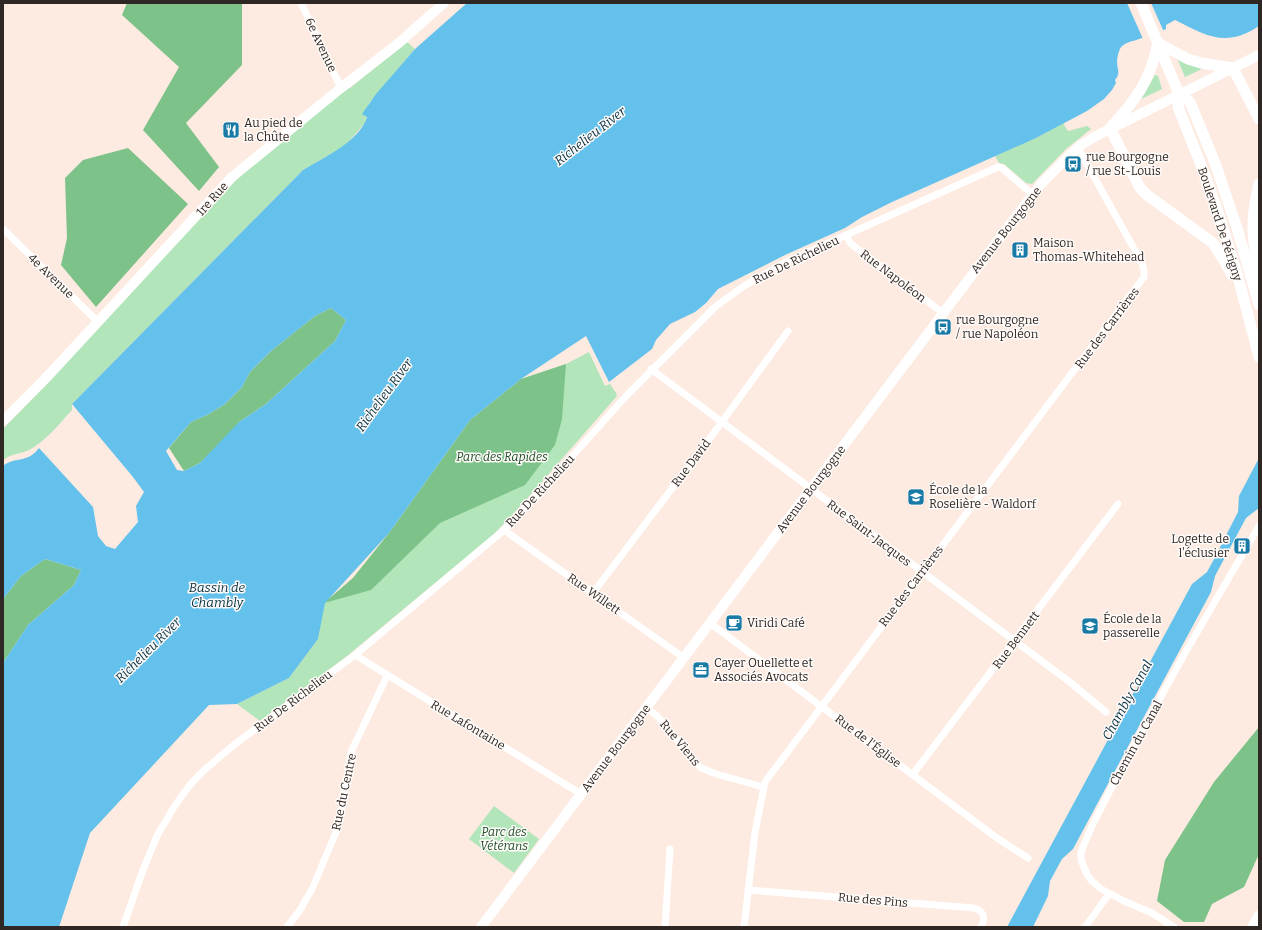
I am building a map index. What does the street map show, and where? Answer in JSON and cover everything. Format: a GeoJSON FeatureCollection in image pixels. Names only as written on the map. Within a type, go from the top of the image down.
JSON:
{"type":"FeatureCollection","features":[{"type":"Feature","properties":{"kind":"main road","name":"Boulevard De Périgny"},"geometry":{"type":"LineString","coordinates":[[1141,3],[1179,94],[1178,107],[1217,210],[1244,299],[1259,357]]}},
{"type":"Feature","properties":{"kind":"main road"},"geometry":{"type":"LineString","coordinates":[[1244,299],[1223,259],[1212,243],[1147,195],[1140,188],[1110,128],[1131,104],[1142,88],[1152,69],[1158,43],[1179,55],[1195,61],[1233,68],[1259,119]]}},
{"type":"Feature","properties":{"kind":"main road","name":"Boulevard De Périgny"},"geometry":{"type":"LineString","coordinates":[[1179,94],[1190,102],[1215,163],[1237,228],[1259,305]]}},
{"type":"Feature","properties":{"kind":"main road"},"geometry":{"type":"LineString","coordinates":[[1259,184],[1253,212],[1252,232],[1259,275]]}},
{"type":"Feature","properties":{"kind":"main road"},"geometry":{"type":"LineString","coordinates":[[1252,927],[1259,916]]}},
{"type":"Feature","properties":{"kind":"street","name":"6e Avenue"},"geometry":{"type":"LineString","coordinates":[[301,3],[341,88]]}},
{"type":"Feature","properties":{"kind":"street","name":"1re Rue"},"geometry":{"type":"LineString","coordinates":[[3,421],[46,378],[232,177],[400,42],[444,3]]}},
{"type":"Feature","properties":{"kind":"street","name":"Avenue Bourgogne"},"geometry":{"type":"LineString","coordinates":[[481,927],[1047,178],[1078,148],[1091,139],[1110,128],[1259,55]]}},
{"type":"Feature","properties":{"kind":"street","name":"Rue des Carrières"},"geometry":{"type":"LineString","coordinates":[[744,927],[755,832],[763,787],[766,779],[1139,285],[1145,273],[1142,264],[1078,148]]}},
{"type":"Feature","properties":{"kind":"street","name":"Rue De Richelieu"},"geometry":{"type":"LineString","coordinates":[[123,927],[156,836],[174,807],[196,778],[211,763],[235,744],[355,655],[504,530],[651,369],[715,307],[735,291],[786,262],[998,167],[1002,168],[1033,195]]}},
{"type":"Feature","properties":{"kind":"street","name":"4e Avenue"},"geometry":{"type":"LineString","coordinates":[[3,229],[98,322]]}},
{"type":"Feature","properties":{"kind":"street","name":"Rue Napoléon"},"geometry":{"type":"LineString","coordinates":[[846,236],[851,244],[944,313]]}},
{"type":"Feature","properties":{"kind":"street","name":"Rue David"},"geometry":{"type":"LineString","coordinates":[[593,593],[722,422],[788,331]]}},
{"type":"Feature","properties":{"kind":"street","name":"Rue Saint-Jacques"},"geometry":{"type":"LineString","coordinates":[[651,369],[1015,641],[1089,697],[1106,712]]}},
{"type":"Feature","properties":{"kind":"street","name":"Rue Bennett"},"geometry":{"type":"LineString","coordinates":[[913,774],[1118,504]]}},
{"type":"Feature","properties":{"kind":"street","name":"Chemin du Canal"},"geometry":{"type":"LineString","coordinates":[[1174,927],[1152,913],[1108,894],[1091,880],[1083,867],[1081,852],[1083,844],[1092,826],[1137,740],[1185,653],[1259,526]]}},
{"type":"Feature","properties":{"kind":"street","name":"Rue Willett"},"geometry":{"type":"LineString","coordinates":[[504,530],[684,658]]}},
{"type":"Feature","properties":{"kind":"street","name":"Rue de l'Église"},"geometry":{"type":"LineString","coordinates":[[710,623],[1012,849],[1028,858]]}},
{"type":"Feature","properties":{"kind":"street","name":"Rue Lafontaine"},"geometry":{"type":"LineString","coordinates":[[355,655],[581,794]]}},
{"type":"Feature","properties":{"kind":"street","name":"Rue du Centre"},"geometry":{"type":"LineString","coordinates":[[287,927],[307,899],[334,837],[340,818],[351,752],[387,676]]}},
{"type":"Feature","properties":{"kind":"street","name":"Rue Viens"},"geometry":{"type":"LineString","coordinates":[[646,707],[657,716],[701,768],[716,774],[763,787]]}},
{"type":"Feature","properties":{"kind":"street"},"geometry":{"type":"LineString","coordinates":[[665,927],[670,849]]}},
{"type":"Feature","properties":{"kind":"street","name":"Rue des Pins"},"geometry":{"type":"LineString","coordinates":[[748,890],[974,908],[981,911],[983,915],[984,921],[981,927]]}},
{"type":"Feature","properties":{"kind":"street"},"geometry":{"type":"LineString","coordinates":[[1085,927],[1108,894]]}},
{"type":"Feature","properties":{"kind":"green space"},"geometry":{"type":"Polygon","coordinates":[[[127,3],[242,3],[242,65],[186,123],[219,167],[199,191],[143,130],[179,67],[122,15],[127,3]]]}},
{"type":"Feature","properties":{"kind":"green space"},"geometry":{"type":"Polygon","coordinates":[[[407,42],[415,49],[369,103],[365,123],[345,146],[303,170],[72,404],[72,410],[47,437],[29,450],[9,456],[3,460],[3,429],[47,384],[98,322],[204,208],[341,88],[350,88],[407,42]]]}},
{"type":"Feature","properties":{"kind":"green space"},"geometry":{"type":"Polygon","coordinates":[[[1177,58],[1204,68],[1185,77],[1177,58]]]}},
{"type":"Feature","properties":{"kind":"green space"},"geometry":{"type":"Polygon","coordinates":[[[1155,75],[1158,76],[1162,89],[1141,99],[1155,75]]]}},
{"type":"Feature","properties":{"kind":"green space"},"geometry":{"type":"Polygon","coordinates":[[[1063,123],[1068,131],[1087,126],[1091,129],[1066,149],[1032,184],[1026,183],[1004,164],[999,163],[995,156],[1034,139],[1063,123]]]}},
{"type":"Feature","properties":{"kind":"green space"},"geometry":{"type":"Polygon","coordinates":[[[128,148],[188,204],[96,307],[61,265],[67,238],[65,178],[83,160],[128,148]]]}},
{"type":"Feature","properties":{"kind":"green space"},"geometry":{"type":"Polygon","coordinates":[[[331,308],[346,320],[335,341],[266,404],[239,422],[228,436],[200,463],[184,471],[169,448],[191,422],[207,415],[225,404],[242,387],[250,372],[271,351],[315,316],[331,308]]]}},
{"type":"Feature","properties":{"kind":"green space","name":"Parc des Rapides"},"geometry":{"type":"Polygon","coordinates":[[[589,352],[605,386],[610,384],[617,396],[526,500],[494,534],[347,656],[260,721],[237,704],[289,678],[318,639],[324,603],[353,578],[389,533],[521,379],[566,364],[589,352]]]}},
{"type":"Feature","properties":{"kind":"green space"},"geometry":{"type":"Polygon","coordinates":[[[566,364],[562,419],[555,445],[525,485],[440,523],[371,590],[324,603],[353,578],[389,533],[470,420],[521,379],[566,364]]]}},
{"type":"Feature","properties":{"kind":"green space"},"geometry":{"type":"Polygon","coordinates":[[[45,559],[81,570],[74,585],[28,625],[3,663],[3,599],[21,576],[45,559]]]}},
{"type":"Feature","properties":{"kind":"green space"},"geometry":{"type":"Polygon","coordinates":[[[1259,727],[1259,854],[1244,887],[1212,904],[1204,922],[1184,922],[1157,901],[1165,860],[1214,782],[1259,727]]]}},
{"type":"Feature","properties":{"kind":"green space","name":"Parc des Vétérans"},"geometry":{"type":"Polygon","coordinates":[[[494,806],[539,839],[514,873],[469,839],[494,806]]]}},
{"type":"Feature","properties":{"kind":"water"},"geometry":{"type":"Polygon","coordinates":[[[467,3],[1259,3],[1259,26],[1236,37],[1226,38],[1207,35],[1175,20],[1166,25],[1166,29],[1124,44],[1118,55],[1118,73],[1115,80],[1116,83],[1104,99],[1087,111],[1034,139],[892,202],[862,217],[845,228],[785,255],[718,289],[706,303],[695,312],[670,324],[656,340],[652,349],[609,382],[586,336],[521,379],[470,420],[389,533],[325,603],[318,639],[289,678],[237,704],[209,705],[90,833],[59,927],[3,927],[3,663],[28,625],[74,585],[81,570],[45,559],[21,576],[3,599],[3,466],[12,461],[30,456],[39,448],[93,507],[98,536],[106,546],[115,549],[138,522],[136,506],[144,492],[72,404],[303,170],[340,148],[357,134],[367,117],[362,114],[376,94],[415,49],[467,3]],[[331,308],[315,316],[271,351],[250,372],[242,387],[225,404],[207,415],[191,422],[166,451],[177,470],[184,471],[200,463],[239,422],[266,404],[335,341],[346,320],[331,308]]]}},
{"type":"Feature","properties":{"kind":"water"},"geometry":{"type":"Polygon","coordinates":[[[1259,458],[1259,508],[1246,518],[1215,576],[1211,592],[1073,849],[1062,859],[1050,881],[1048,896],[1033,927],[1007,927],[1192,584],[1207,572],[1213,561],[1238,512],[1239,496],[1259,458]]]}},
{"type":"Feature","properties":{"kind":"pier"},"geometry":{"type":"Polygon","coordinates":[[[1127,3],[1151,3],[1164,32],[1140,41],[1143,39],[1127,3]]]}},
{"type":"Feature","properties":{"kind":"place","name":"Au pied de la Chûte"},"geometry":{"type":"Point","coordinates":[231,130]}},
{"type":"Feature","properties":{"kind":"place","name":"rue Bourgogne / rue St-Louis"},"geometry":{"type":"Point","coordinates":[1073,164]}},
{"type":"Feature","properties":{"kind":"place","name":"Maison Thomas-Whitehead"},"geometry":{"type":"Point","coordinates":[1020,250]}},
{"type":"Feature","properties":{"kind":"place","name":"rue Bourgogne / rue Napoléon"},"geometry":{"type":"Point","coordinates":[943,327]}},
{"type":"Feature","properties":{"kind":"place","name":"École de la Roselière - Waldorf"},"geometry":{"type":"Point","coordinates":[916,497]}},
{"type":"Feature","properties":{"kind":"place","name":"Logette de l'éclusier"},"geometry":{"type":"Point","coordinates":[1242,546]}},
{"type":"Feature","properties":{"kind":"place","name":"Viridi Café"},"geometry":{"type":"Point","coordinates":[734,623]}},
{"type":"Feature","properties":{"kind":"place","name":"École de la passerelle"},"geometry":{"type":"Point","coordinates":[1090,626]}},
{"type":"Feature","properties":{"kind":"place","name":"Cayer Ouellette et Associés Avocats"},"geometry":{"type":"Point","coordinates":[701,670]}},
{"type":"Feature","properties":{"kind":"water label","name":"Richelieu River"},"geometry":{"type":"Point","coordinates":[590,136]}},
{"type":"Feature","properties":{"kind":"water label","name":"Richelieu River"},"geometry":{"type":"Point","coordinates":[384,395]}},
{"type":"Feature","properties":{"kind":"water label","name":"Bassin de Chambly"},"geometry":{"type":"Point","coordinates":[217,594]}},
{"type":"Feature","properties":{"kind":"water label","name":"Richelieu River"},"geometry":{"type":"Point","coordinates":[148,650]}},
{"type":"Feature","properties":{"kind":"water label","name":"Chambly Canal"},"geometry":{"type":"Point","coordinates":[1127,700]}}]}
